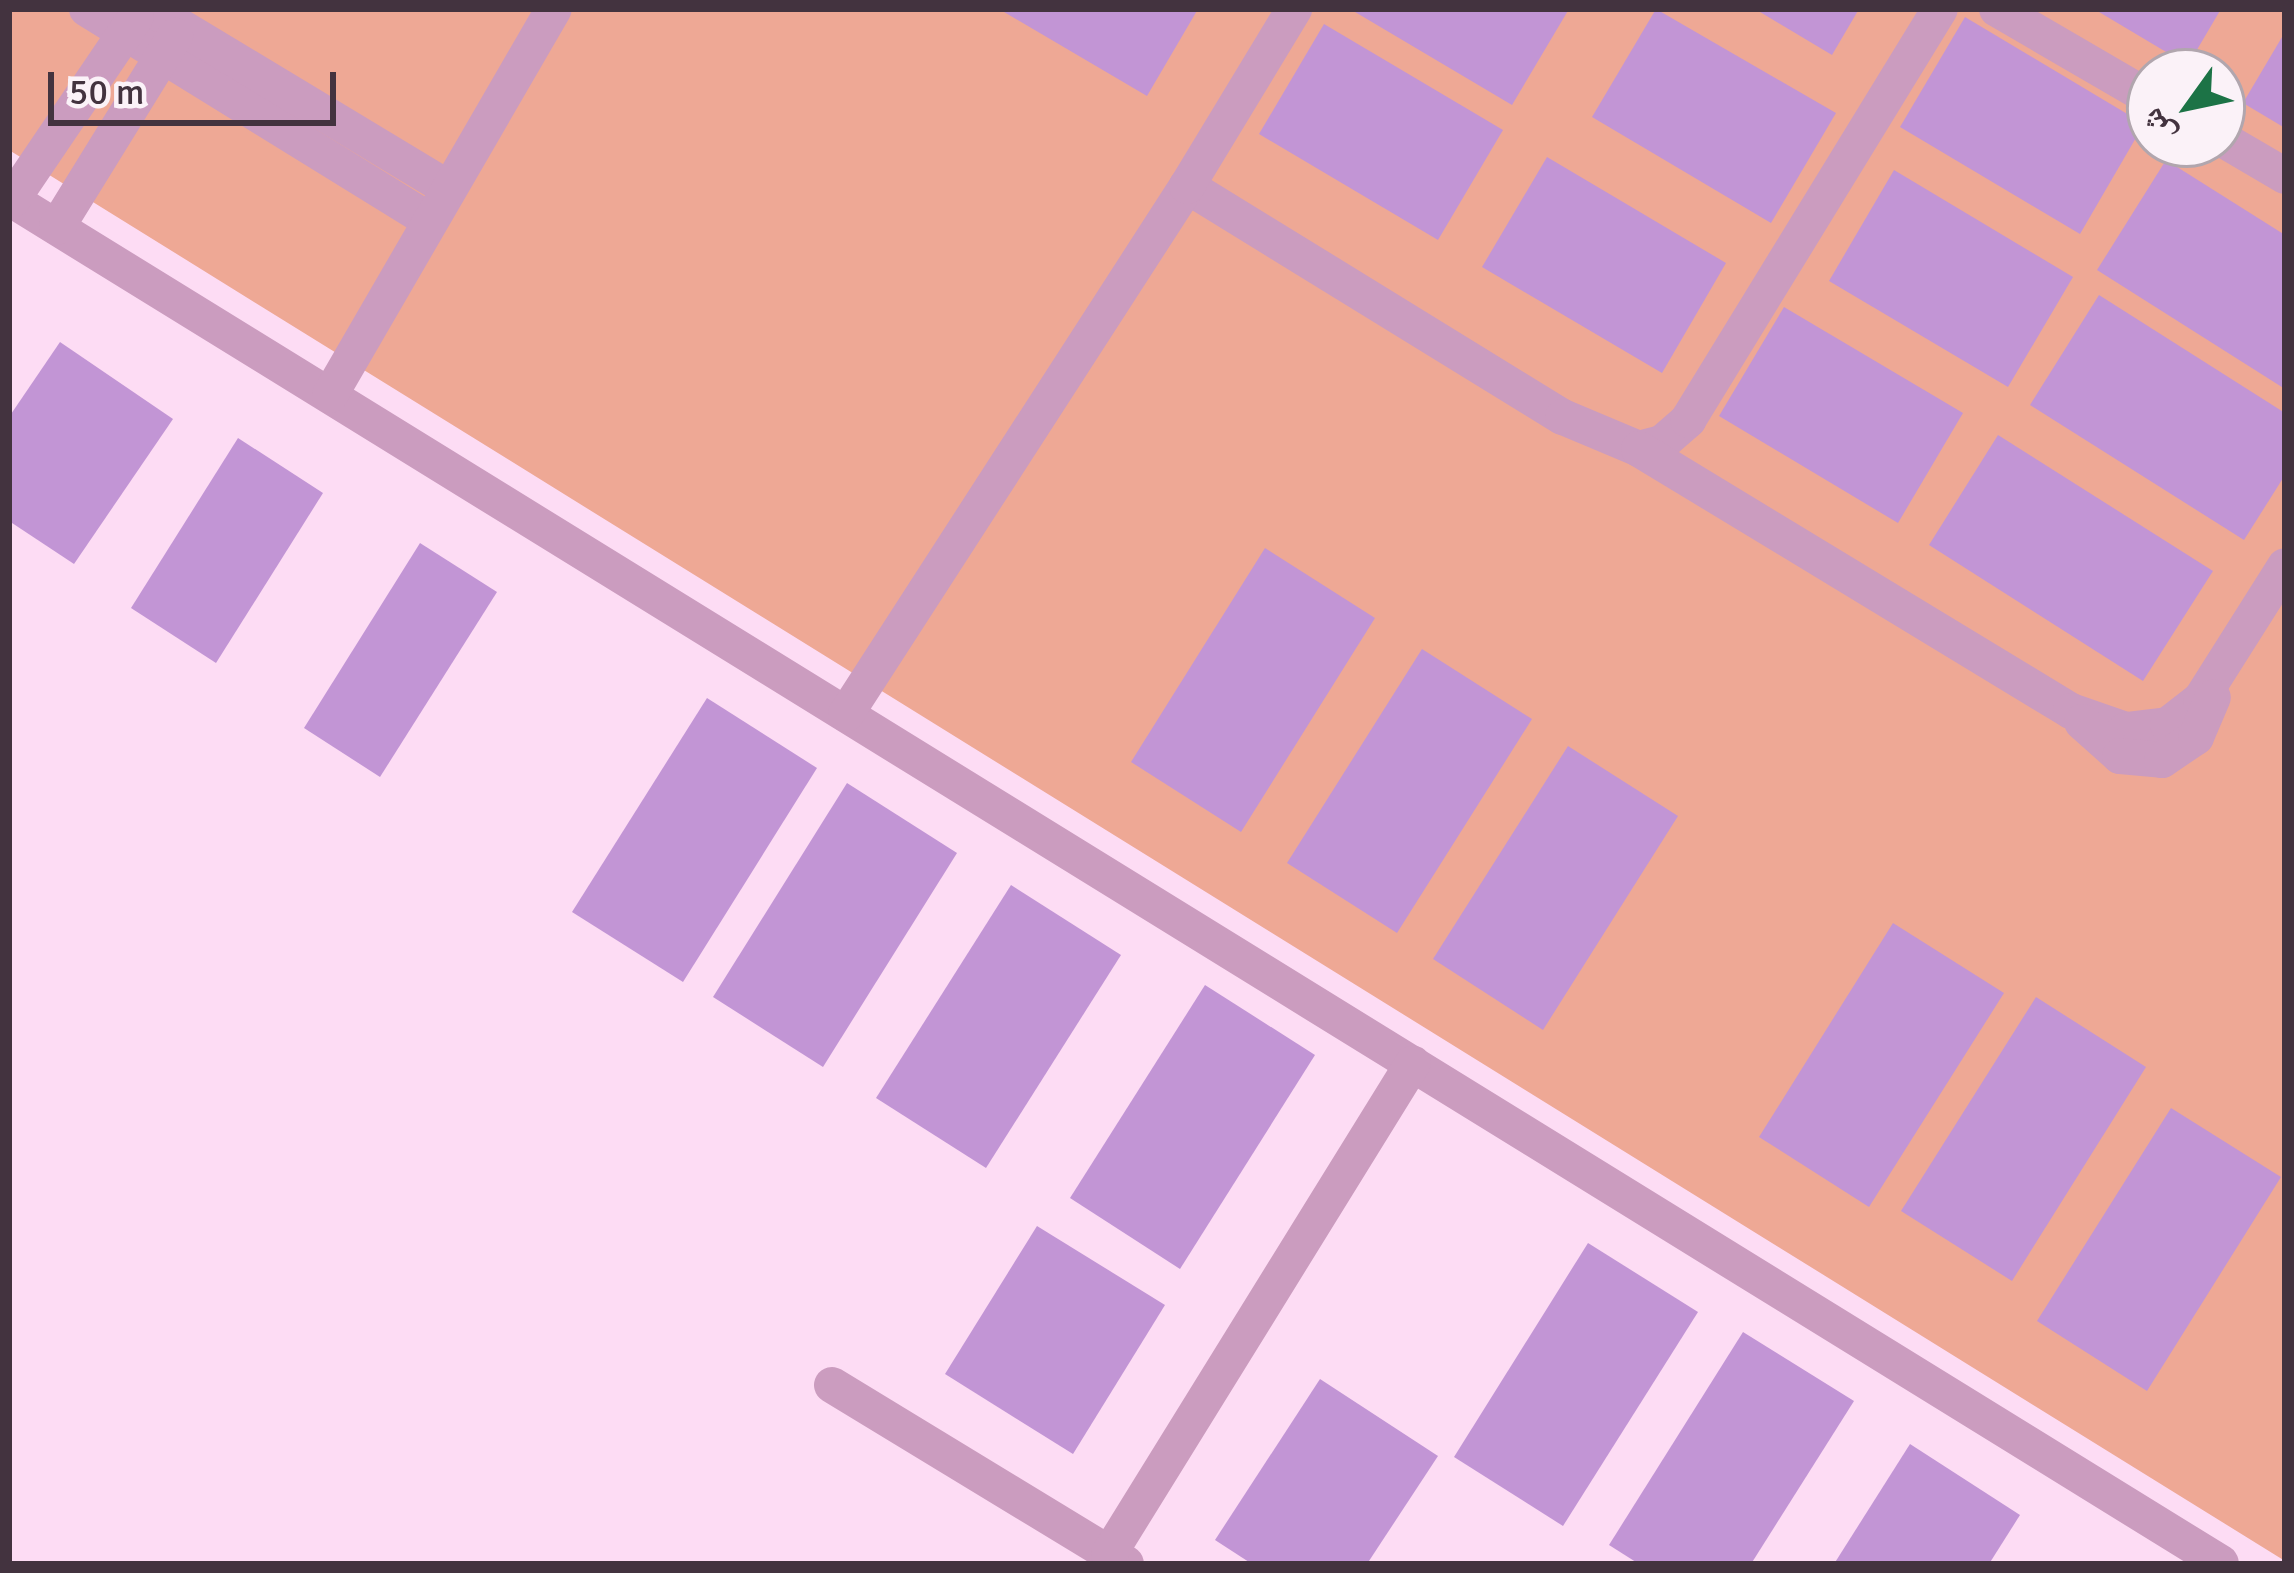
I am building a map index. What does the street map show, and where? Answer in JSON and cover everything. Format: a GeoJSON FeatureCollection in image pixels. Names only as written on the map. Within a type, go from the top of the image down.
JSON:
{"type":"FeatureCollection","features":[{"type":"Feature","properties":{"kind":"lane"},"geometry":{"type":"LineString","coordinates":[[87,9],[159,24],[449,189]]}},
{"type":"Feature","properties":{"kind":"lane"},"geometry":{"type":"LineString","coordinates":[[329,395],[554,9]]}},
{"type":"Feature","properties":{"kind":"lane"},"geometry":{"type":"LineString","coordinates":[[846,713],[1187,186],[1294,9]]}},
{"type":"Feature","properties":{"kind":"lane"},"geometry":{"type":"LineString","coordinates":[[1639,449],[1663,443],[1688,420],[1940,9]]}},
{"type":"Feature","properties":{"kind":"lane"},"geometry":{"type":"LineString","coordinates":[[1997,9],[2126,84]]}},
{"type":"Feature","properties":{"kind":"lane"},"geometry":{"type":"LineString","coordinates":[[159,24],[11,199],[2221,1563]]}},
{"type":"Feature","properties":{"kind":"lane"},"geometry":{"type":"LineString","coordinates":[[159,24],[430,221]]}},
{"type":"Feature","properties":{"kind":"lane"},"geometry":{"type":"LineString","coordinates":[[57,227],[159,24]]}},
{"type":"Feature","properties":{"kind":"lane"},"geometry":{"type":"LineString","coordinates":[[2246,154],[2285,176]]}},
{"type":"Feature","properties":{"kind":"lane"},"geometry":{"type":"LineString","coordinates":[[1187,186],[1563,417],[1639,449],[2071,711],[2120,756],[2162,760],[2196,737],[2229,657],[2285,566]]}},
{"type":"Feature","properties":{"kind":"lane"},"geometry":{"type":"LineString","coordinates":[[832,1385],[1117,1559],[1413,1064]]}},
{"type":"Feature","properties":{"kind":"shaded area"},"geometry":{"type":"Polygon","coordinates":[[[9,9],[2285,9],[2285,1561],[9,150],[9,9]]]}},
{"type":"Feature","properties":{"kind":"building"},"geometry":{"type":"Polygon","coordinates":[[[999,9],[1198,9],[1147,96],[999,9]]]}},
{"type":"Feature","properties":{"kind":"building"},"geometry":{"type":"Polygon","coordinates":[[[1350,9],[1569,9],[1512,105],[1350,9]]]}},
{"type":"Feature","properties":{"kind":"building"},"geometry":{"type":"Polygon","coordinates":[[[1656,9],[1836,113],[1771,223],[1592,117],[1656,9]]]}},
{"type":"Feature","properties":{"kind":"building"},"geometry":{"type":"Polygon","coordinates":[[[1755,9],[1859,9],[1832,55],[1755,9]]]}},
{"type":"Feature","properties":{"kind":"building"},"geometry":{"type":"Polygon","coordinates":[[[2094,9],[2221,9],[2198,48],[2159,48],[2094,9]]]}},
{"type":"Feature","properties":{"kind":"building"},"geometry":{"type":"Polygon","coordinates":[[[1965,17],[2126,113],[2126,155],[2080,234],[1900,127],[1965,17]]]}},
{"type":"Feature","properties":{"kind":"building"},"geometry":{"type":"Polygon","coordinates":[[[1324,24],[1503,130],[1438,240],[1259,134],[1324,24]]]}},
{"type":"Feature","properties":{"kind":"building"},"geometry":{"type":"Polygon","coordinates":[[[2285,32],[2285,128],[2246,105],[2285,32]]]}},
{"type":"Feature","properties":{"kind":"building"},"geometry":{"type":"Polygon","coordinates":[[[1547,157],[1726,263],[1662,373],[1482,267],[1547,157]]]}},
{"type":"Feature","properties":{"kind":"building"},"geometry":{"type":"Polygon","coordinates":[[[2161,168],[2179,168],[2285,235],[2285,389],[2097,270],[2161,168]]]}},
{"type":"Feature","properties":{"kind":"building"},"geometry":{"type":"Polygon","coordinates":[[[1894,170],[2073,277],[2008,387],[1829,281],[1894,170]]]}},
{"type":"Feature","properties":{"kind":"building"},"geometry":{"type":"Polygon","coordinates":[[[2099,295],[2285,413],[2285,475],[2244,540],[2030,405],[2099,295]]]}},
{"type":"Feature","properties":{"kind":"building"},"geometry":{"type":"Polygon","coordinates":[[[1784,307],[1963,413],[1898,523],[1719,416],[1784,307]]]}},
{"type":"Feature","properties":{"kind":"building"},"geometry":{"type":"Polygon","coordinates":[[[60,342],[173,419],[74,564],[9,521],[9,417],[60,342]]]}},
{"type":"Feature","properties":{"kind":"building"},"geometry":{"type":"Polygon","coordinates":[[[1998,435],[2213,571],[2143,681],[1929,545],[1998,435]]]}},
{"type":"Feature","properties":{"kind":"building"},"geometry":{"type":"Polygon","coordinates":[[[238,438],[323,493],[216,663],[131,608],[238,438]]]}},
{"type":"Feature","properties":{"kind":"building"},"geometry":{"type":"Polygon","coordinates":[[[420,543],[497,592],[380,777],[304,728],[420,543]]]}},
{"type":"Feature","properties":{"kind":"building"},"geometry":{"type":"Polygon","coordinates":[[[1265,548],[1375,618],[1241,832],[1131,762],[1265,548]]]}},
{"type":"Feature","properties":{"kind":"building"},"geometry":{"type":"Polygon","coordinates":[[[1422,649],[1532,719],[1397,933],[1287,863],[1422,649]]]}},
{"type":"Feature","properties":{"kind":"building"},"geometry":{"type":"Polygon","coordinates":[[[707,698],[817,768],[683,982],[572,912],[707,698]]]}},
{"type":"Feature","properties":{"kind":"building"},"geometry":{"type":"Polygon","coordinates":[[[1568,746],[1678,816],[1543,1030],[1433,959],[1568,746]]]}},
{"type":"Feature","properties":{"kind":"building"},"geometry":{"type":"Polygon","coordinates":[[[847,783],[957,853],[823,1067],[713,997],[847,783]]]}},
{"type":"Feature","properties":{"kind":"building"},"geometry":{"type":"Polygon","coordinates":[[[1011,885],[1121,955],[986,1168],[876,1098],[1011,885]]]}},
{"type":"Feature","properties":{"kind":"building"},"geometry":{"type":"Polygon","coordinates":[[[1893,923],[2004,993],[1869,1207],[1759,1137],[1893,923]]]}},
{"type":"Feature","properties":{"kind":"building"},"geometry":{"type":"Polygon","coordinates":[[[1205,985],[1315,1055],[1180,1269],[1070,1198],[1205,985]]]}},
{"type":"Feature","properties":{"kind":"building"},"geometry":{"type":"Polygon","coordinates":[[[2036,997],[2146,1067],[2012,1281],[1901,1211],[2036,997]]]}},
{"type":"Feature","properties":{"kind":"building"},"geometry":{"type":"Polygon","coordinates":[[[2171,1108],[2281,1177],[2147,1391],[2037,1321],[2171,1108]]]}},
{"type":"Feature","properties":{"kind":"building"},"geometry":{"type":"Polygon","coordinates":[[[1037,1226],[1165,1305],[1073,1454],[945,1374],[1037,1226]]]}},
{"type":"Feature","properties":{"kind":"building"},"geometry":{"type":"Polygon","coordinates":[[[1588,1243],[1698,1312],[1563,1526],[1454,1457],[1588,1243]]]}},
{"type":"Feature","properties":{"kind":"building"},"geometry":{"type":"Polygon","coordinates":[[[1743,1332],[1854,1401],[1751,1564],[1639,1564],[1609,1545],[1743,1332]]]}},
{"type":"Feature","properties":{"kind":"building"},"geometry":{"type":"Polygon","coordinates":[[[1320,1379],[1438,1456],[1367,1564],[1252,1564],[1215,1540],[1320,1379]]]}},
{"type":"Feature","properties":{"kind":"building"},"geometry":{"type":"Polygon","coordinates":[[[1910,1444],[2020,1515],[1989,1564],[1834,1564],[1910,1444]]]}}]}
